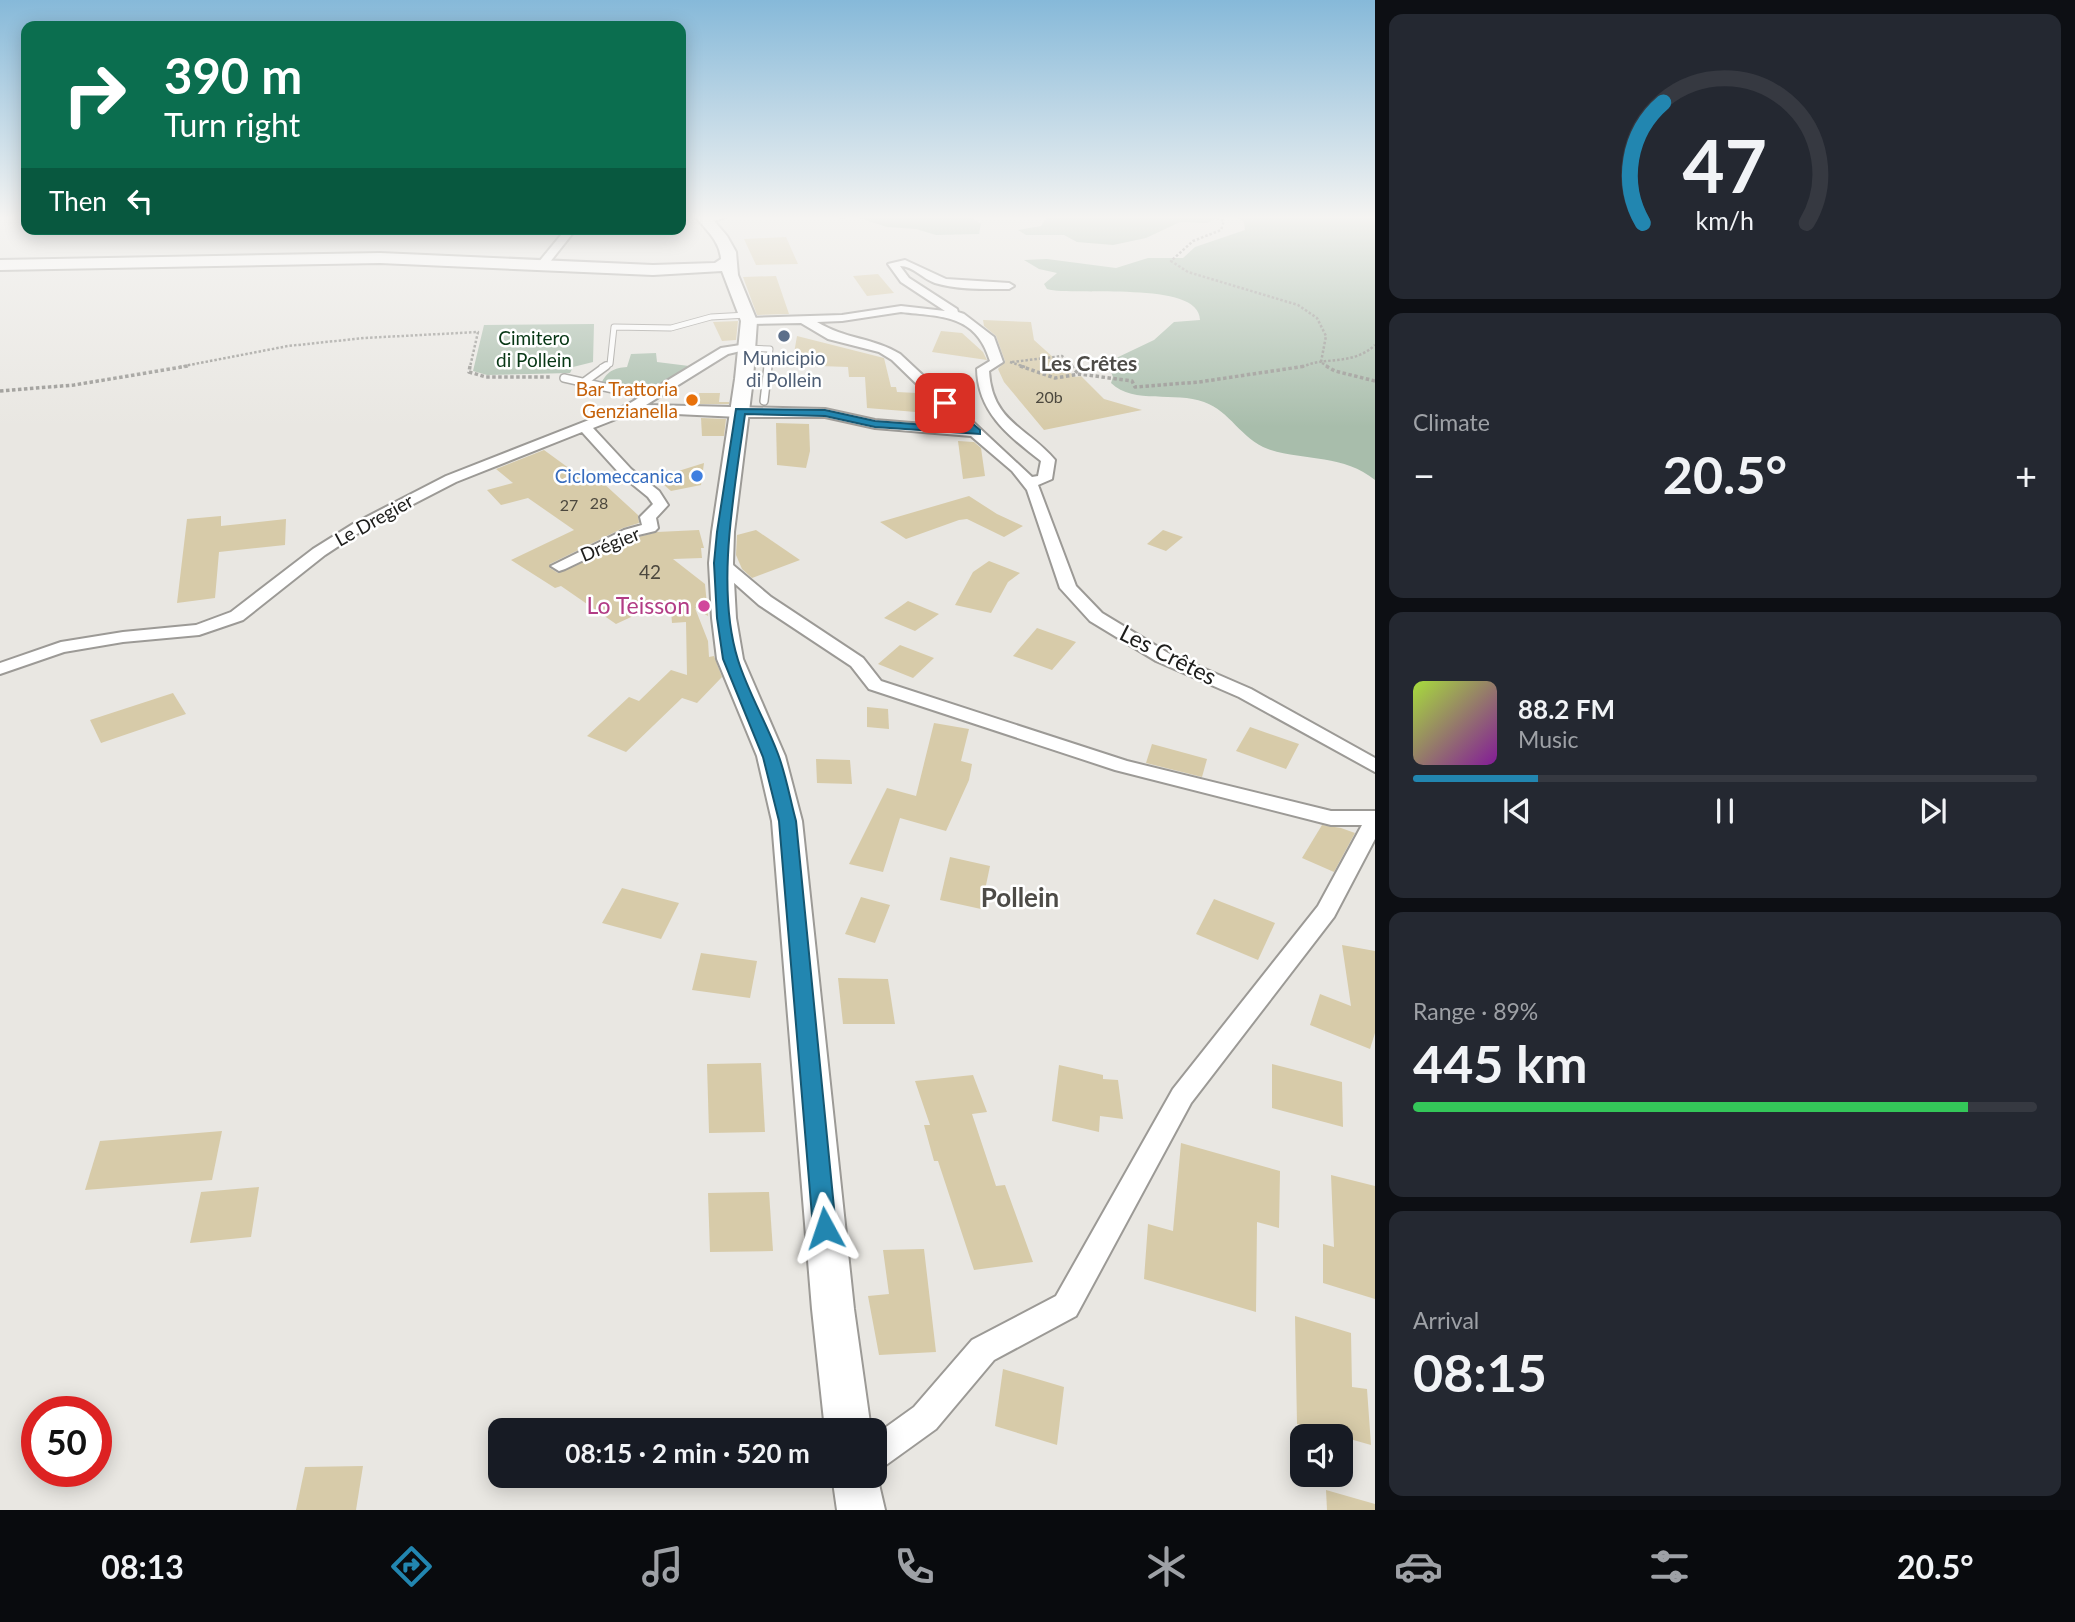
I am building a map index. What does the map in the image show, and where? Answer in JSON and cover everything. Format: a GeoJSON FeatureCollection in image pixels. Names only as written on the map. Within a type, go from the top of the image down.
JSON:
{"type":"FeatureCollection","features":[{"type":"Feature","properties":{"kind":"main road"},"geometry":{"type":"LineString","coordinates":[[716,286],[730,290]]}},
{"type":"Feature","properties":{"kind":"main road"},"geometry":{"type":"LineString","coordinates":[[729,286],[751,397],[721,563],[724,618],[730,659],[771,757],[787,821],[831,1295],[846,1418]]}},
{"type":"Feature","properties":{"kind":"main road"},"geometry":{"type":"LineString","coordinates":[[857,1488],[861,1510]]}},
{"type":"Feature","properties":{"kind":"street"},"geometry":{"type":"LineString","coordinates":[[915,286],[960,316],[990,340],[997,362],[983,369],[982,376],[995,414],[1048,460],[1045,479],[1029,482]]}},
{"type":"Feature","properties":{"kind":"street","name":"Le Dregier"},"geometry":{"type":"LineString","coordinates":[[0,669],[61,647],[123,637],[199,630],[237,617],[319,552],[358,527],[451,479],[632,408],[725,351],[730,290],[806,321],[842,318],[885,306],[960,316]]}},
{"type":"Feature","properties":{"kind":"street","name":"Les Crêtes"},"geometry":{"type":"LineString","coordinates":[[806,321],[832,336],[883,349],[896,357],[1017,468],[1034,489],[1069,588],[1096,617],[1162,657],[1245,693],[1375,766]]}},
{"type":"Feature","properties":{"kind":"street"},"geometry":{"type":"LineString","coordinates":[[632,408],[751,397],[875,424],[976,432]]}},
{"type":"Feature","properties":{"kind":"street","name":"Drégier"},"geometry":{"type":"LineString","coordinates":[[559,566],[629,533],[650,528],[648,517],[661,505],[654,494],[626,472],[585,428]]}},
{"type":"Feature","properties":{"kind":"street"},"geometry":{"type":"LineString","coordinates":[[721,563],[765,601],[857,662],[875,685],[1122,766],[1331,818],[1375,819],[1326,911],[1182,1096],[1066,1306],[983,1350],[925,1418],[887,1445]]}},
{"type":"Feature","properties":{"kind":"lane"},"geometry":{"type":"LineString","coordinates":[[584,382],[600,368],[610,364],[614,327],[671,328],[711,317],[730,290]]}},
{"type":"Feature","properties":{"kind":"lane"},"geometry":{"type":"LineString","coordinates":[[564,378],[649,397]]}},
{"type":"Feature","properties":{"kind":"path"},"geometry":{"type":"LineString","coordinates":[[1230,286],[1307,307],[1321,324],[1326,339],[1321,362]]}},
{"type":"Feature","properties":{"kind":"path"},"geometry":{"type":"LineString","coordinates":[[0,391],[129,377],[288,345],[442,332],[478,332],[469,372],[471,374],[564,378]]}},
{"type":"Feature","properties":{"kind":"path"},"geometry":{"type":"LineString","coordinates":[[1080,374],[1062,356],[1010,362],[1055,378],[1080,374],[1132,381],[1135,387],[1206,383],[1258,371],[1304,368],[1310,362],[1345,361],[1375,345]]}},
{"type":"Feature","properties":{"kind":"path"},"geometry":{"type":"LineString","coordinates":[[1321,362],[1335,371],[1375,380]]}},
{"type":"Feature","properties":{"kind":"green space"},"geometry":{"type":"Polygon","coordinates":[[[1045,286],[1375,286],[1375,480],[1337,462],[1268,449],[1250,439],[1221,412],[1204,402],[1180,397],[1131,394],[1111,383],[1113,377],[1108,365],[1112,360],[1154,340],[1174,322],[1200,320],[1195,307],[1180,299],[1159,294],[1047,289],[1045,286]]]}},
{"type":"Feature","properties":{"kind":"green space","name":"Cimitero di Pollein"},"geometry":{"type":"Polygon","coordinates":[[[594,324],[593,362],[573,367],[570,373],[487,375],[473,371],[484,325],[594,324]]]}},
{"type":"Feature","properties":{"kind":"green space"},"geometry":{"type":"Polygon","coordinates":[[[656,353],[657,362],[689,366],[647,387],[601,384],[611,371],[627,367],[631,354],[656,353]]]}},
{"type":"Feature","properties":{"kind":"building"},"geometry":{"type":"Polygon","coordinates":[[[746,286],[780,286],[789,314],[757,315],[746,286]]]}},
{"type":"Feature","properties":{"kind":"building"},"geometry":{"type":"Polygon","coordinates":[[[860,286],[888,286],[894,293],[867,296],[860,286]]]}},
{"type":"Feature","properties":{"kind":"building"},"geometry":{"type":"Polygon","coordinates":[[[983,320],[1031,322],[1034,340],[1075,377],[1081,376],[1104,399],[1142,410],[1044,430],[1004,382],[998,369],[1005,361],[996,336],[984,326],[983,320]]]}},
{"type":"Feature","properties":{"kind":"building"},"geometry":{"type":"Polygon","coordinates":[[[738,321],[736,340],[722,341],[713,322],[738,321]]]}},
{"type":"Feature","properties":{"kind":"building"},"geometry":{"type":"Polygon","coordinates":[[[941,331],[962,333],[983,352],[987,360],[932,352],[941,331]]]}},
{"type":"Feature","properties":{"kind":"building"},"geometry":{"type":"Polygon","coordinates":[[[797,336],[884,358],[891,387],[896,387],[897,392],[917,393],[916,412],[867,408],[865,377],[849,377],[848,367],[792,365],[797,336]]]}},
{"type":"Feature","properties":{"kind":"building"},"geometry":{"type":"Polygon","coordinates":[[[699,393],[720,393],[719,402],[729,404],[700,404],[699,393]]]}},
{"type":"Feature","properties":{"kind":"building"},"geometry":{"type":"Polygon","coordinates":[[[701,418],[726,419],[724,436],[702,436],[701,418]]]}},
{"type":"Feature","properties":{"kind":"building"},"geometry":{"type":"Polygon","coordinates":[[[776,423],[809,424],[810,451],[806,468],[777,465],[776,423]]]}},
{"type":"Feature","properties":{"kind":"building"},"geometry":{"type":"Polygon","coordinates":[[[958,441],[974,442],[981,448],[985,476],[963,479],[958,441]]]}},
{"type":"Feature","properties":{"kind":"building"},"geometry":{"type":"Polygon","coordinates":[[[544,450],[592,485],[602,482],[638,515],[639,523],[623,528],[550,564],[550,568],[558,573],[635,538],[657,532],[699,530],[704,548],[701,548],[702,558],[673,559],[705,584],[708,616],[695,608],[708,641],[709,657],[714,656],[722,677],[697,703],[682,698],[626,752],[587,736],[629,697],[639,701],[671,670],[687,675],[686,622],[672,623],[670,599],[616,624],[561,586],[555,588],[511,560],[574,530],[528,498],[501,505],[487,490],[513,483],[496,469],[544,450]]]}},
{"type":"Feature","properties":{"kind":"building"},"geometry":{"type":"Polygon","coordinates":[[[704,463],[701,485],[671,491],[656,478],[704,463]]]}},
{"type":"Feature","properties":{"kind":"building"},"geometry":{"type":"Polygon","coordinates":[[[969,496],[997,514],[1023,526],[1004,537],[967,519],[906,539],[880,522],[969,496]]]}},
{"type":"Feature","properties":{"kind":"building"},"geometry":{"type":"Polygon","coordinates":[[[221,516],[221,526],[286,519],[285,545],[219,552],[215,598],[177,603],[187,519],[221,516]]]}},
{"type":"Feature","properties":{"kind":"building"},"geometry":{"type":"Polygon","coordinates":[[[756,530],[800,560],[752,578],[742,569],[736,555],[737,535],[756,530]]]}},
{"type":"Feature","properties":{"kind":"building"},"geometry":{"type":"Polygon","coordinates":[[[1163,530],[1183,537],[1166,551],[1147,544],[1163,530]]]}},
{"type":"Feature","properties":{"kind":"building"},"geometry":{"type":"Polygon","coordinates":[[[989,561],[1020,573],[1008,582],[991,613],[955,605],[973,572],[989,561]]]}},
{"type":"Feature","properties":{"kind":"building"},"geometry":{"type":"Polygon","coordinates":[[[908,601],[939,614],[915,631],[884,618],[908,601]]]}},
{"type":"Feature","properties":{"kind":"building"},"geometry":{"type":"Polygon","coordinates":[[[1037,628],[1076,642],[1052,670],[1013,656],[1037,628]]]}},
{"type":"Feature","properties":{"kind":"building"},"geometry":{"type":"Polygon","coordinates":[[[900,645],[934,658],[913,678],[878,664],[900,645]]]}},
{"type":"Feature","properties":{"kind":"building"},"geometry":{"type":"Polygon","coordinates":[[[173,693],[186,714],[101,743],[90,720],[173,693]]]}},
{"type":"Feature","properties":{"kind":"building"},"geometry":{"type":"Polygon","coordinates":[[[867,707],[888,709],[889,729],[867,727],[867,707]]]}},
{"type":"Feature","properties":{"kind":"building"},"geometry":{"type":"Polygon","coordinates":[[[934,723],[969,729],[961,761],[972,764],[969,780],[946,831],[900,818],[883,872],[849,864],[887,788],[916,796],[934,723]]]}},
{"type":"Feature","properties":{"kind":"building"},"geometry":{"type":"Polygon","coordinates":[[[1250,727],[1299,744],[1286,769],[1236,751],[1250,727]]]}},
{"type":"Feature","properties":{"kind":"building"},"geometry":{"type":"Polygon","coordinates":[[[1152,744],[1207,759],[1202,777],[1146,763],[1152,744]]]}},
{"type":"Feature","properties":{"kind":"building"},"geometry":{"type":"Polygon","coordinates":[[[816,759],[850,760],[852,784],[817,783],[816,759]]]}},
{"type":"Feature","properties":{"kind":"building"},"geometry":{"type":"Polygon","coordinates":[[[1322,825],[1355,833],[1334,872],[1302,858],[1322,825]]]}},
{"type":"Feature","properties":{"kind":"building"},"geometry":{"type":"Polygon","coordinates":[[[950,857],[990,866],[981,909],[940,900],[950,857]]]}},
{"type":"Feature","properties":{"kind":"building"},"geometry":{"type":"Polygon","coordinates":[[[622,888],[679,903],[661,939],[602,923],[622,888]]]}},
{"type":"Feature","properties":{"kind":"building"},"geometry":{"type":"Polygon","coordinates":[[[861,897],[890,905],[875,943],[845,934],[861,897]]]}},
{"type":"Feature","properties":{"kind":"building"},"geometry":{"type":"Polygon","coordinates":[[[1214,899],[1275,923],[1258,960],[1196,934],[1214,899]]]}},
{"type":"Feature","properties":{"kind":"building"},"geometry":{"type":"Polygon","coordinates":[[[1342,945],[1375,951],[1375,1033],[1370,1049],[1310,1025],[1320,994],[1351,1006],[1342,945]]]}},
{"type":"Feature","properties":{"kind":"building"},"geometry":{"type":"Polygon","coordinates":[[[701,953],[757,961],[750,998],[692,990],[701,953]]]}},
{"type":"Feature","properties":{"kind":"building"},"geometry":{"type":"Polygon","coordinates":[[[838,978],[888,979],[895,1024],[843,1024],[838,978]]]}},
{"type":"Feature","properties":{"kind":"building"},"geometry":{"type":"Polygon","coordinates":[[[761,1063],[765,1132],[709,1133],[707,1064],[761,1063]]]}},
{"type":"Feature","properties":{"kind":"building"},"geometry":{"type":"Polygon","coordinates":[[[1272,1064],[1342,1082],[1343,1127],[1272,1108],[1272,1064]]]}},
{"type":"Feature","properties":{"kind":"building"},"geometry":{"type":"Polygon","coordinates":[[[1059,1065],[1103,1075],[1103,1079],[1118,1080],[1123,1119],[1100,1116],[1099,1132],[1052,1121],[1059,1065]]]}},
{"type":"Feature","properties":{"kind":"building"},"geometry":{"type":"Polygon","coordinates":[[[973,1075],[987,1112],[972,1114],[996,1186],[1005,1185],[1033,1262],[974,1270],[938,1161],[934,1161],[924,1125],[930,1125],[915,1081],[973,1075]]]}},
{"type":"Feature","properties":{"kind":"building"},"geometry":{"type":"Polygon","coordinates":[[[222,1131],[212,1180],[85,1190],[100,1141],[222,1131]]]}},
{"type":"Feature","properties":{"kind":"building"},"geometry":{"type":"Polygon","coordinates":[[[1181,1143],[1280,1171],[1279,1228],[1257,1222],[1256,1312],[1144,1279],[1148,1224],[1173,1231],[1181,1143]]]}},
{"type":"Feature","properties":{"kind":"building"},"geometry":{"type":"Polygon","coordinates":[[[1331,1175],[1375,1186],[1375,1299],[1323,1283],[1323,1244],[1334,1247],[1331,1175]]]}},
{"type":"Feature","properties":{"kind":"building"},"geometry":{"type":"Polygon","coordinates":[[[259,1187],[251,1237],[190,1243],[201,1192],[259,1187]]]}},
{"type":"Feature","properties":{"kind":"building"},"geometry":{"type":"Polygon","coordinates":[[[769,1192],[773,1251],[710,1252],[708,1193],[769,1192]]]}},
{"type":"Feature","properties":{"kind":"building"},"geometry":{"type":"Polygon","coordinates":[[[924,1249],[936,1352],[879,1355],[868,1296],[889,1294],[883,1250],[924,1249]]]}},
{"type":"Feature","properties":{"kind":"building"},"geometry":{"type":"Polygon","coordinates":[[[1295,1316],[1351,1333],[1352,1387],[1367,1389],[1371,1445],[1353,1440],[1353,1424],[1297,1424],[1295,1316]]]}},
{"type":"Feature","properties":{"kind":"building"},"geometry":{"type":"Polygon","coordinates":[[[1003,1369],[1064,1387],[1057,1445],[995,1426],[1003,1369]]]}},
{"type":"Feature","properties":{"kind":"building"},"geometry":{"type":"Polygon","coordinates":[[[363,1466],[356,1510],[296,1510],[305,1467],[363,1466]]]}},
{"type":"Feature","properties":{"kind":"building"},"geometry":{"type":"Polygon","coordinates":[[[1326,1490],[1375,1504],[1375,1510],[1327,1510],[1326,1490]]]}},
{"type":"Feature","properties":{"kind":"place","name":"Municipio di Pollein"},"geometry":{"type":"Point","coordinates":[784,336]}},
{"type":"Feature","properties":{"kind":"place","name":"Bar Trattoria Genzianella"},"geometry":{"type":"Point","coordinates":[692,400]}},
{"type":"Feature","properties":{"kind":"place","name":"Ciclomeccanica"},"geometry":{"type":"Point","coordinates":[697,476]}},
{"type":"Feature","properties":{"kind":"place","name":"Lo Teisson"},"geometry":{"type":"Point","coordinates":[704,606]}},
{"type":"Feature","properties":{"kind":"district","name":"Les Crêtes"},"geometry":{"type":"Point","coordinates":[1089,364]}},
{"type":"Feature","properties":{"kind":"district","name":"Pollein"},"geometry":{"type":"Point","coordinates":[1020,898]}},
{"type":"Feature","properties":{"kind":"route"},"geometry":{"type":"LineString","coordinates":[[825,1228],[787,821],[771,757],[730,659],[724,618],[721,563],[723,532],[740,411],[825,413],[875,424],[976,432],[945,403]]}}]}
